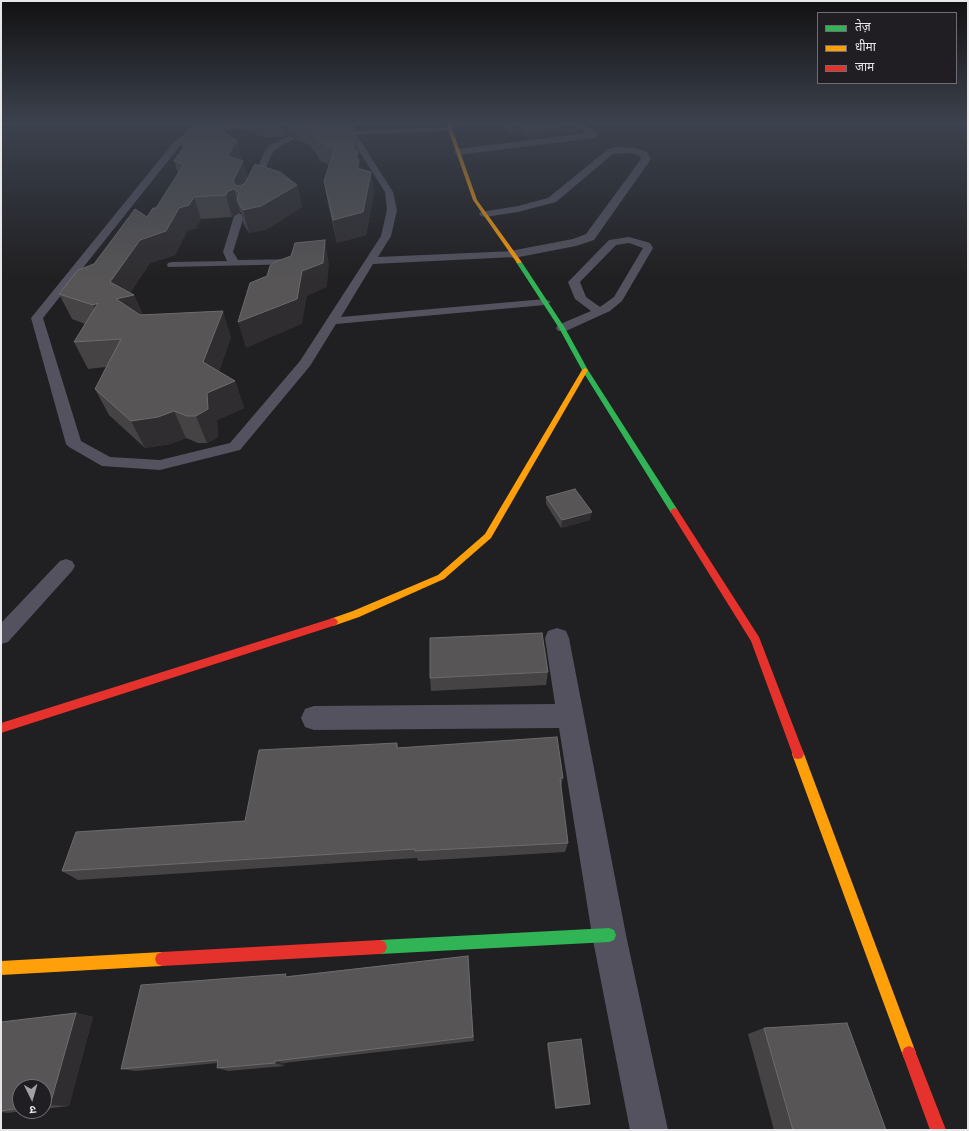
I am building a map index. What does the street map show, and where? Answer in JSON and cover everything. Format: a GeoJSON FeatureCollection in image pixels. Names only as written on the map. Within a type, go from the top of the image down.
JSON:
{"type":"FeatureCollection","features":[{"type":"Feature","properties":{"kind":"street"},"geometry":{"type":"LineString","coordinates":[[466,176],[475,200],[514,254],[562,328],[585,370],[755,640],[938,1130]]}},
{"type":"Feature","properties":{"kind":"street"},"geometry":{"type":"LineString","coordinates":[[485,214],[518,210],[552,200],[581,176]]}},
{"type":"Feature","properties":{"kind":"street"},"geometry":{"type":"LineString","coordinates":[[514,254],[576,242],[590,237],[634,176]]}},
{"type":"Feature","properties":{"kind":"street"},"geometry":{"type":"LineString","coordinates":[[1,728],[356,614],[442,577],[488,536],[585,370]]}},
{"type":"Feature","properties":{"kind":"street"},"geometry":{"type":"LineString","coordinates":[[557,638],[608,935],[649,1130]]}},
{"type":"Feature","properties":{"kind":"street"},"geometry":{"type":"LineString","coordinates":[[314,718],[571,716]]}},
{"type":"Feature","properties":{"kind":"street"},"geometry":{"type":"LineString","coordinates":[[1,968],[608,935]]}},
{"type":"Feature","properties":{"kind":"lane"},"geometry":{"type":"LineString","coordinates":[[151,176],[37,318],[74,444],[107,462],[160,465],[235,447],[304,363],[386,236],[392,210],[389,192],[378,176]]}},
{"type":"Feature","properties":{"kind":"lane"},"geometry":{"type":"LineString","coordinates":[[248,197],[258,176]]}},
{"type":"Feature","properties":{"kind":"lane"},"geometry":{"type":"LineString","coordinates":[[234,263],[228,252],[240,216]]}},
{"type":"Feature","properties":{"kind":"lane"},"geometry":{"type":"LineString","coordinates":[[562,328],[606,309],[618,299],[648,248],[646,245],[629,240],[613,242],[574,282],[581,299],[599,312]]}},
{"type":"Feature","properties":{"kind":"lane"},"geometry":{"type":"LineString","coordinates":[[370,261],[514,254]]}},
{"type":"Feature","properties":{"kind":"lane"},"geometry":{"type":"LineString","coordinates":[[172,265],[298,262]]}},
{"type":"Feature","properties":{"kind":"lane"},"geometry":{"type":"LineString","coordinates":[[332,321],[545,302]]}},
{"type":"Feature","properties":{"kind":"lane"},"geometry":{"type":"LineString","coordinates":[[1,636],[66,566]]}},
{"type":"Feature","properties":{"kind":"building"},"geometry":{"type":"Polygon","coordinates":[[[177,176],[236,176],[233,181],[235,185],[240,186],[245,183],[249,176],[285,176],[297,185],[261,206],[243,210],[237,200],[239,193],[234,189],[227,192],[226,195],[194,197],[189,205],[179,208],[166,231],[140,240],[110,282],[134,295],[116,299],[140,315],[223,311],[203,362],[235,381],[207,393],[208,409],[196,416],[187,416],[174,411],[158,417],[131,421],[95,389],[121,339],[74,342],[98,303],[93,305],[59,294],[78,270],[94,264],[135,209],[147,217],[153,208],[156,208],[177,176]]]}},
{"type":"Feature","properties":{"kind":"building"},"geometry":{"type":"Polygon","coordinates":[[[326,176],[370,176],[363,212],[333,220],[324,181],[326,176]]]}},
{"type":"Feature","properties":{"kind":"building"},"geometry":{"type":"Polygon","coordinates":[[[325,240],[323,263],[302,271],[297,299],[238,322],[250,283],[267,276],[270,266],[275,262],[291,256],[295,243],[325,240]]]}},
{"type":"Feature","properties":{"kind":"building"},"geometry":{"type":"Polygon","coordinates":[[[575,489],[592,512],[562,520],[546,497],[575,489]]]}},
{"type":"Feature","properties":{"kind":"building"},"geometry":{"type":"Polygon","coordinates":[[[542,633],[548,672],[430,678],[430,638],[542,633]]]}},
{"type":"Feature","properties":{"kind":"building"},"geometry":{"type":"Polygon","coordinates":[[[557,737],[563,778],[560,778],[568,843],[415,851],[415,849],[62,871],[76,832],[245,821],[259,750],[397,743],[397,748],[557,737]]]}},
{"type":"Feature","properties":{"kind":"building"},"geometry":{"type":"Polygon","coordinates":[[[468,956],[473,1037],[275,1061],[275,1063],[217,1068],[218,1060],[121,1069],[141,985],[286,974],[285,977],[468,956]]]}},
{"type":"Feature","properties":{"kind":"building"},"geometry":{"type":"Polygon","coordinates":[[[76,1013],[52,1098],[52,1079],[12,1079],[12,1109],[1,1111],[1,1022],[76,1013]]]}},
{"type":"Feature","properties":{"kind":"building"},"geometry":{"type":"Polygon","coordinates":[[[847,1023],[886,1130],[793,1130],[764,1028],[847,1023]]]}},
{"type":"Feature","properties":{"kind":"building"},"geometry":{"type":"Polygon","coordinates":[[[581,1039],[590,1104],[556,1108],[548,1043],[581,1039]]]}},
{"type":"Feature","properties":{"kind":"traffic: fast"},"geometry":{"type":"LineString","coordinates":[[519,262],[562,328],[585,370],[674,511]]}},
{"type":"Feature","properties":{"kind":"traffic: fast"},"geometry":{"type":"LineString","coordinates":[[380,947],[609,935]]}},
{"type":"Feature","properties":{"kind":"traffic: slow"},"geometry":{"type":"LineString","coordinates":[[467,176],[475,200],[519,262]]}},
{"type":"Feature","properties":{"kind":"traffic: slow"},"geometry":{"type":"LineString","coordinates":[[333,622],[356,614],[441,577],[488,536],[585,370]]}},
{"type":"Feature","properties":{"kind":"traffic: slow"},"geometry":{"type":"LineString","coordinates":[[798,754],[909,1053]]}},
{"type":"Feature","properties":{"kind":"traffic: slow"},"geometry":{"type":"LineString","coordinates":[[1,968],[162,959]]}},
{"type":"Feature","properties":{"kind":"traffic: jam"},"geometry":{"type":"LineString","coordinates":[[674,511],[755,640],[798,754]]}},
{"type":"Feature","properties":{"kind":"traffic: jam"},"geometry":{"type":"LineString","coordinates":[[1,728],[333,622]]}},
{"type":"Feature","properties":{"kind":"traffic: jam"},"geometry":{"type":"LineString","coordinates":[[162,959],[380,947]]}},
{"type":"Feature","properties":{"kind":"traffic: jam"},"geometry":{"type":"LineString","coordinates":[[909,1053],[938,1130]]}}]}
